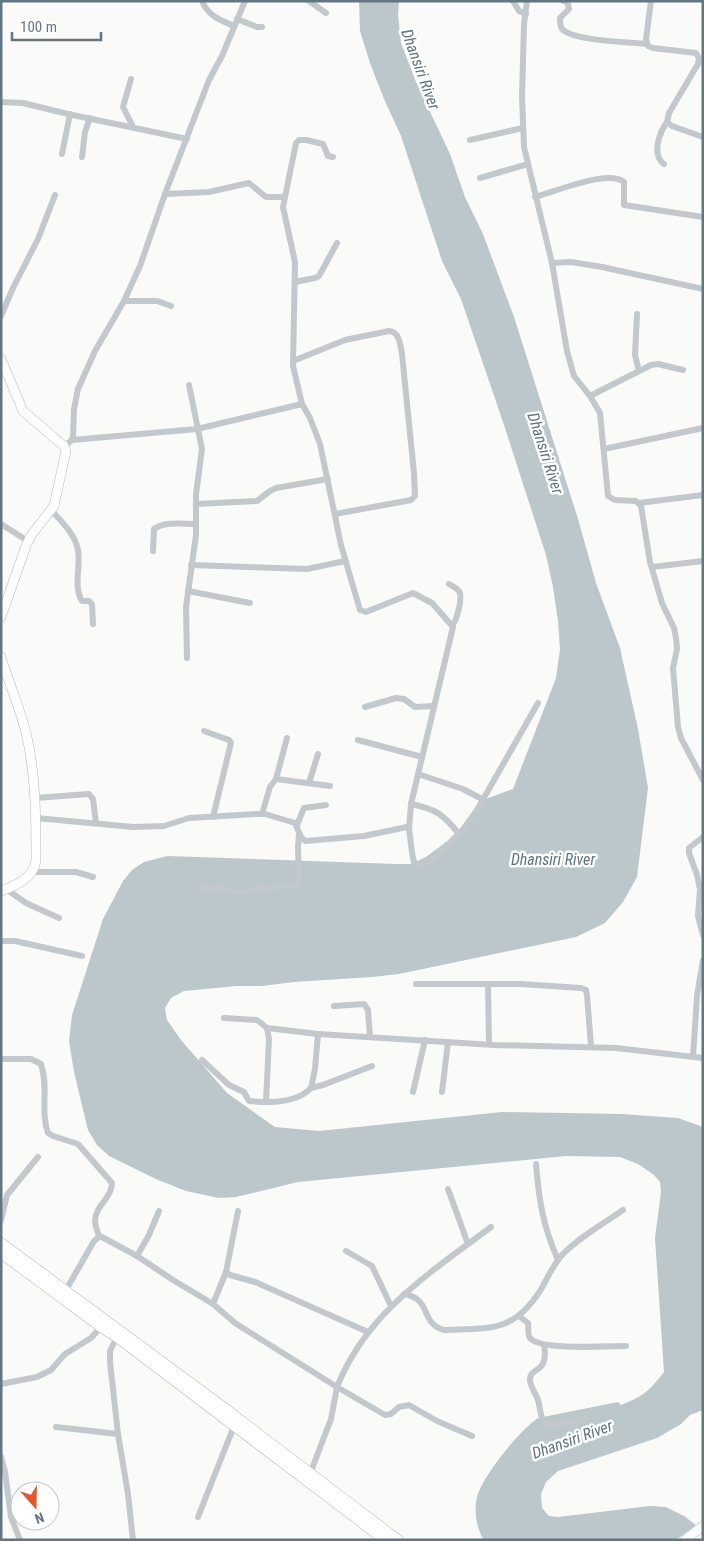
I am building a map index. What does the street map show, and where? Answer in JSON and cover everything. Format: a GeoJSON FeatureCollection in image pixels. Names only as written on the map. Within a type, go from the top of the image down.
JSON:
{"type":"FeatureCollection","features":[{"type":"Feature","properties":{"kind":"main road"},"geometry":{"type":"LineString","coordinates":[[1,1243],[398,1540]]}},
{"type":"Feature","properties":{"kind":"main road"},"geometry":{"type":"LineString","coordinates":[[1,1253],[117,1337],[385,1540]]}},
{"type":"Feature","properties":{"kind":"street"},"geometry":{"type":"LineString","coordinates":[[202,1],[213,17],[257,28],[262,27]]}},
{"type":"Feature","properties":{"kind":"street"},"geometry":{"type":"LineString","coordinates":[[72,440],[74,409],[78,389],[95,351],[124,301],[142,262],[165,194],[211,75],[245,1]]}},
{"type":"Feature","properties":{"kind":"street"},"geometry":{"type":"LineString","coordinates":[[310,1],[326,13]]}},
{"type":"Feature","properties":{"kind":"street"},"geometry":{"type":"LineString","coordinates":[[513,1],[519,11],[526,14]]}},
{"type":"Feature","properties":{"kind":"street"},"geometry":{"type":"LineString","coordinates":[[527,1],[522,96],[524,141],[535,197],[552,263],[567,351],[574,376],[590,396],[600,413],[608,496],[615,500],[633,500],[638,503],[642,510],[652,567],[662,603],[674,628],[676,638],[677,649],[673,668],[678,727],[681,738],[702,775]]}},
{"type":"Feature","properties":{"kind":"street"},"geometry":{"type":"LineString","coordinates":[[563,1],[569,6],[569,9],[560,18],[564,30],[589,38],[646,44],[653,48],[696,53],[699,58],[698,64],[661,132],[658,156],[664,164]]}},
{"type":"Feature","properties":{"kind":"street"},"geometry":{"type":"LineString","coordinates":[[646,44],[651,1]]}},
{"type":"Feature","properties":{"kind":"street"},"geometry":{"type":"LineString","coordinates":[[131,78],[123,107],[133,127]]}},
{"type":"Feature","properties":{"kind":"street"},"geometry":{"type":"LineString","coordinates":[[1,102],[23,103],[187,139]]}},
{"type":"Feature","properties":{"kind":"street"},"geometry":{"type":"LineString","coordinates":[[62,154],[70,114]]}},
{"type":"Feature","properties":{"kind":"street"},"geometry":{"type":"LineString","coordinates":[[82,157],[85,132],[90,118]]}},
{"type":"Feature","properties":{"kind":"street"},"geometry":{"type":"LineString","coordinates":[[667,122],[672,126],[703,137]]}},
{"type":"Feature","properties":{"kind":"street"},"geometry":{"type":"LineString","coordinates":[[470,140],[523,128]]}},
{"type":"Feature","properties":{"kind":"street"},"geometry":{"type":"LineString","coordinates":[[333,157],[328,156],[323,144],[298,140],[283,207],[294,254],[293,361],[302,404],[310,418],[320,444],[345,561],[362,612],[413,593],[432,603],[452,625]]}},
{"type":"Feature","properties":{"kind":"street"},"geometry":{"type":"LineString","coordinates":[[480,178],[528,164]]}},
{"type":"Feature","properties":{"kind":"street"},"geometry":{"type":"LineString","coordinates":[[535,197],[601,178],[619,179],[624,182],[624,205],[703,217]]}},
{"type":"Feature","properties":{"kind":"street"},"geometry":{"type":"LineString","coordinates":[[165,194],[209,192],[249,183],[266,197],[285,197]]}},
{"type":"Feature","properties":{"kind":"street"},"geometry":{"type":"LineString","coordinates":[[1,316],[12,288],[38,239],[55,195]]}},
{"type":"Feature","properties":{"kind":"street"},"geometry":{"type":"LineString","coordinates":[[295,282],[319,276],[337,243]]}},
{"type":"Feature","properties":{"kind":"street"},"geometry":{"type":"LineString","coordinates":[[552,263],[571,262],[602,267],[703,290]]}},
{"type":"Feature","properties":{"kind":"street"},"geometry":{"type":"LineString","coordinates":[[124,301],[157,301],[171,306]]}},
{"type":"Feature","properties":{"kind":"street"},"geometry":{"type":"LineString","coordinates":[[637,314],[635,352],[639,371]]}},
{"type":"Feature","properties":{"kind":"street"},"geometry":{"type":"LineString","coordinates":[[293,361],[351,339],[389,331],[393,331],[398,335],[402,354],[415,496],[411,500],[335,514]]}},
{"type":"Feature","properties":{"kind":"street"},"geometry":{"type":"LineString","coordinates":[[1,359],[5,375],[23,410],[64,446],[66,451],[55,502],[28,541],[1,616]]}},
{"type":"Feature","properties":{"kind":"street"},"geometry":{"type":"LineString","coordinates":[[590,396],[654,364],[683,370]]}},
{"type":"Feature","properties":{"kind":"street"},"geometry":{"type":"LineString","coordinates":[[187,658],[186,607],[196,535],[196,504],[202,449],[189,384]]}},
{"type":"Feature","properties":{"kind":"street"},"geometry":{"type":"LineString","coordinates":[[64,446],[72,440],[198,430],[302,404]]}},
{"type":"Feature","properties":{"kind":"street"},"geometry":{"type":"LineString","coordinates":[[604,449],[703,428]]}},
{"type":"Feature","properties":{"kind":"street"},"geometry":{"type":"LineString","coordinates":[[196,504],[257,502],[270,490],[276,488],[328,479]]}},
{"type":"Feature","properties":{"kind":"street"},"geometry":{"type":"LineString","coordinates":[[638,503],[703,495]]}},
{"type":"Feature","properties":{"kind":"street"},"geometry":{"type":"LineString","coordinates":[[51,510],[68,530],[77,546],[80,597],[82,601],[89,601],[92,604],[93,624]]}},
{"type":"Feature","properties":{"kind":"street"},"geometry":{"type":"LineString","coordinates":[[1,524],[28,541]]}},
{"type":"Feature","properties":{"kind":"street"},"geometry":{"type":"LineString","coordinates":[[153,551],[154,529],[159,525],[196,524]]}},
{"type":"Feature","properties":{"kind":"street"},"geometry":{"type":"LineString","coordinates":[[191,565],[307,569],[345,561]]}},
{"type":"Feature","properties":{"kind":"street"},"geometry":{"type":"LineString","coordinates":[[652,567],[703,561]]}},
{"type":"Feature","properties":{"kind":"street"},"geometry":{"type":"LineString","coordinates":[[449,584],[458,590],[460,595],[457,619],[452,625],[450,645],[411,804],[409,829],[413,860],[417,866],[433,859],[459,834],[477,810],[538,704]]}},
{"type":"Feature","properties":{"kind":"street"},"geometry":{"type":"LineString","coordinates":[[188,591],[250,603]]}},
{"type":"Feature","properties":{"kind":"street"},"geometry":{"type":"LineString","coordinates":[[2,661],[27,736],[36,818],[35,868],[20,883],[4,890]]}},
{"type":"Feature","properties":{"kind":"street"},"geometry":{"type":"LineString","coordinates":[[365,706],[396,698],[404,699],[412,706],[434,706]]}},
{"type":"Feature","properties":{"kind":"street"},"geometry":{"type":"LineString","coordinates":[[204,731],[229,740],[231,743],[213,816]]}},
{"type":"Feature","properties":{"kind":"street"},"geometry":{"type":"LineString","coordinates":[[262,814],[270,787],[276,779],[287,738]]}},
{"type":"Feature","properties":{"kind":"street"},"geometry":{"type":"LineString","coordinates":[[358,740],[422,757]]}},
{"type":"Feature","properties":{"kind":"street"},"geometry":{"type":"LineString","coordinates":[[309,783],[318,754]]}},
{"type":"Feature","properties":{"kind":"street"},"geometry":{"type":"LineString","coordinates":[[418,774],[482,799]]}},
{"type":"Feature","properties":{"kind":"street"},"geometry":{"type":"LineString","coordinates":[[276,779],[330,786]]}},
{"type":"Feature","properties":{"kind":"street"},"geometry":{"type":"LineString","coordinates":[[35,798],[89,794],[93,799],[96,824]]}},
{"type":"Feature","properties":{"kind":"street"},"geometry":{"type":"LineString","coordinates":[[411,804],[435,811],[447,820],[459,834]]}},
{"type":"Feature","properties":{"kind":"street"},"geometry":{"type":"LineString","coordinates":[[297,825],[304,808],[326,805]]}},
{"type":"Feature","properties":{"kind":"street"},"geometry":{"type":"LineString","coordinates":[[36,818],[133,827],[168,825],[183,819],[262,814],[290,821],[297,825],[305,841],[364,836],[403,828],[409,829]]}},
{"type":"Feature","properties":{"kind":"street"},"geometry":{"type":"LineString","coordinates":[[203,886],[240,892],[299,884],[298,847],[300,833]]}},
{"type":"Feature","properties":{"kind":"street"},"geometry":{"type":"LineString","coordinates":[[703,837],[689,848],[689,853],[700,889],[698,916],[703,935]]}},
{"type":"Feature","properties":{"kind":"street"},"geometry":{"type":"LineString","coordinates":[[32,872],[76,872],[93,877]]}},
{"type":"Feature","properties":{"kind":"street"},"geometry":{"type":"LineString","coordinates":[[4,890],[26,903],[59,918]]}},
{"type":"Feature","properties":{"kind":"street"},"geometry":{"type":"LineString","coordinates":[[1,941],[15,941],[82,956]]}},
{"type":"Feature","properties":{"kind":"street"},"geometry":{"type":"LineString","coordinates":[[693,1057],[703,960]]}},
{"type":"Feature","properties":{"kind":"street"},"geometry":{"type":"LineString","coordinates":[[416,984],[520,984],[581,988],[586,990],[587,995],[591,1046]]}},
{"type":"Feature","properties":{"kind":"street"},"geometry":{"type":"LineString","coordinates":[[488,984],[489,1044]]}},
{"type":"Feature","properties":{"kind":"street"},"geometry":{"type":"LineString","coordinates":[[334,1006],[364,1004],[368,1010],[370,1037]]}},
{"type":"Feature","properties":{"kind":"street"},"geometry":{"type":"LineString","coordinates":[[224,1018],[257,1020],[267,1028],[318,1034],[489,1044],[591,1046],[703,1058]]}},
{"type":"Feature","properties":{"kind":"street"},"geometry":{"type":"LineString","coordinates":[[266,1102],[269,1039],[267,1028]]}},
{"type":"Feature","properties":{"kind":"street"},"geometry":{"type":"LineString","coordinates":[[311,1088],[315,1069],[318,1034]]}},
{"type":"Feature","properties":{"kind":"street"},"geometry":{"type":"LineString","coordinates":[[413,1092],[425,1040]]}},
{"type":"Feature","properties":{"kind":"street"},"geometry":{"type":"LineString","coordinates":[[442,1092],[448,1042]]}},
{"type":"Feature","properties":{"kind":"street"},"geometry":{"type":"LineString","coordinates":[[1,1060],[31,1059],[40,1064],[43,1071],[45,1093],[44,1119],[48,1133],[78,1144],[112,1183],[110,1193],[96,1215],[95,1222],[99,1237]]}},
{"type":"Feature","properties":{"kind":"street"},"geometry":{"type":"LineString","coordinates":[[202,1060],[229,1085],[244,1092],[247,1100],[266,1102],[282,1101],[301,1095],[311,1088],[330,1083],[372,1066]]}},
{"type":"Feature","properties":{"kind":"street"},"geometry":{"type":"LineString","coordinates":[[1,1220],[7,1195],[38,1157]]}},
{"type":"Feature","properties":{"kind":"street"},"geometry":{"type":"LineString","coordinates":[[536,1164],[541,1214],[549,1240],[558,1260]]}},
{"type":"Feature","properties":{"kind":"street"},"geometry":{"type":"LineString","coordinates":[[448,1189],[468,1244]]}},
{"type":"Feature","properties":{"kind":"street"},"geometry":{"type":"LineString","coordinates":[[404,1294],[417,1298],[431,1322],[444,1330],[503,1325],[519,1316],[530,1306],[558,1260],[582,1237],[623,1210]]}},
{"type":"Feature","properties":{"kind":"street"},"geometry":{"type":"LineString","coordinates":[[137,1256],[149,1235],[158,1211]]}},
{"type":"Feature","properties":{"kind":"street"},"geometry":{"type":"LineString","coordinates":[[214,1304],[226,1272],[238,1211]]}},
{"type":"Feature","properties":{"kind":"street"},"geometry":{"type":"LineString","coordinates":[[310,1474],[330,1419],[338,1387],[351,1357],[368,1332],[391,1306],[414,1285],[491,1227]]}},
{"type":"Feature","properties":{"kind":"street"},"geometry":{"type":"LineString","coordinates":[[99,1237],[137,1256],[214,1304],[236,1323],[385,1415],[391,1414],[404,1405],[409,1405],[437,1421],[472,1436]]}},
{"type":"Feature","properties":{"kind":"street"},"geometry":{"type":"LineString","coordinates":[[66,1290],[94,1242],[99,1237]]}},
{"type":"Feature","properties":{"kind":"street"},"geometry":{"type":"LineString","coordinates":[[346,1251],[372,1266],[391,1306]]}},
{"type":"Feature","properties":{"kind":"street"},"geometry":{"type":"LineString","coordinates":[[226,1272],[230,1275],[255,1282],[368,1332]]}},
{"type":"Feature","properties":{"kind":"street"},"geometry":{"type":"LineString","coordinates":[[519,1316],[528,1323],[529,1334],[532,1340],[544,1345],[626,1346]]}},
{"type":"Feature","properties":{"kind":"street"},"geometry":{"type":"LineString","coordinates":[[1,1384],[37,1376],[51,1370],[65,1354],[91,1338],[101,1327]]}},
{"type":"Feature","properties":{"kind":"street"},"geometry":{"type":"LineString","coordinates":[[117,1337],[110,1351],[118,1434],[133,1540]]}},
{"type":"Feature","properties":{"kind":"street"},"geometry":{"type":"LineString","coordinates":[[544,1345],[546,1356],[544,1364],[532,1374],[530,1380],[543,1420],[548,1424],[557,1425],[584,1418]]}},
{"type":"Feature","properties":{"kind":"street"},"geometry":{"type":"LineString","coordinates":[[198,1517],[234,1426]]}},
{"type":"Feature","properties":{"kind":"street"},"geometry":{"type":"LineString","coordinates":[[56,1427],[118,1434]]}},
{"type":"Feature","properties":{"kind":"street"},"geometry":{"type":"LineString","coordinates":[[1,1457],[11,1517],[20,1540]]}},
{"type":"Feature","properties":{"kind":"street"},"geometry":{"type":"LineString","coordinates":[[685,1540],[703,1526]]}},
{"type":"Feature","properties":{"kind":"water","name":"Dhansiri River"},"geometry":{"type":"Polygon","coordinates":[[[359,1],[399,1],[398,15],[401,43],[416,82],[450,154],[465,197],[483,234],[514,317],[578,519],[596,583],[620,648],[638,729],[648,788],[637,877],[623,902],[605,923],[576,937],[399,974],[184,991],[171,998],[165,1008],[167,1020],[181,1040],[227,1093],[275,1127],[319,1131],[502,1112],[622,1114],[678,1118],[703,1127],[703,1410],[690,1415],[681,1424],[657,1438],[558,1471],[546,1482],[541,1494],[542,1508],[549,1516],[558,1517],[650,1506],[666,1507],[684,1516],[696,1525],[676,1540],[484,1540],[476,1516],[477,1497],[483,1482],[513,1441],[530,1424],[538,1418],[618,1402],[621,1405],[646,1392],[664,1372],[655,1238],[661,1192],[660,1182],[654,1175],[638,1164],[620,1157],[566,1156],[298,1182],[236,1197],[219,1198],[186,1191],[158,1180],[109,1156],[97,1145],[88,1130],[74,1072],[69,1041],[72,1015],[103,919],[123,881],[132,870],[144,862],[167,856],[411,864],[426,857],[449,840],[478,810],[483,800],[513,789],[556,678],[560,649],[558,621],[546,555],[461,299],[442,261],[401,136],[370,63],[360,31],[359,1]]]}}]}
